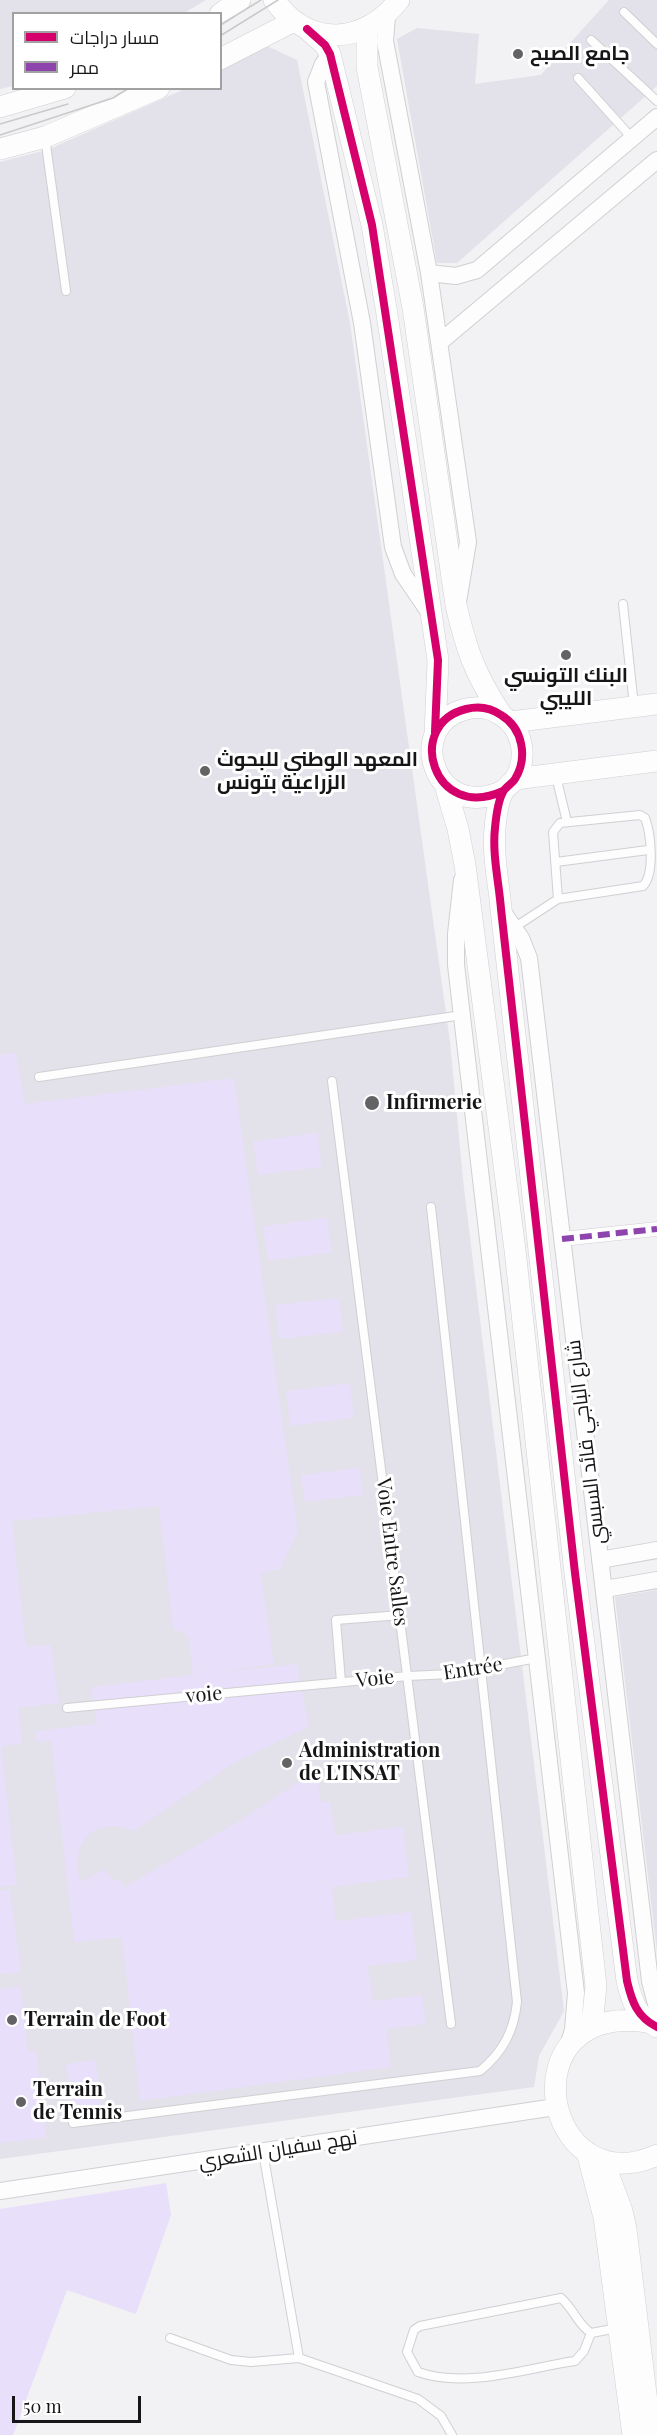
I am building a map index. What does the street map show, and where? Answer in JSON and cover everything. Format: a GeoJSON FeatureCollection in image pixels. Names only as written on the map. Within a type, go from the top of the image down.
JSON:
{"type":"FeatureCollection","features":[{"type":"Feature","properties":{"kind":"street"},"geometry":{"type":"LineString","coordinates":[[222,13],[240,0]]}},
{"type":"Feature","properties":{"kind":"street"},"geometry":{"type":"LineString","coordinates":[[274,0],[325,45],[330,54],[372,225],[439,680],[432,758],[436,773],[445,785],[458,795],[473,799],[489,798],[509,785],[556,774],[657,761]]}},
{"type":"Feature","properties":{"kind":"street"},"geometry":{"type":"LineString","coordinates":[[222,58],[300,25],[337,35],[367,29],[393,8]]}},
{"type":"Feature","properties":{"kind":"street"},"geometry":{"type":"LineString","coordinates":[[393,8],[385,41],[429,273],[468,542],[463,584],[456,605]]}},
{"type":"Feature","properties":{"kind":"street"},"geometry":{"type":"LineString","coordinates":[[367,29],[367,67],[413,308],[456,605],[467,652],[483,687],[519,735],[523,750],[522,765],[509,785],[495,827],[501,909],[575,1573],[627,1981],[632,2001],[639,2015],[654,2019]]}},
{"type":"Feature","properties":{"kind":"street"},"geometry":{"type":"LineString","coordinates":[[0,107],[58,90]]}},
{"type":"Feature","properties":{"kind":"street"},"geometry":{"type":"LineString","coordinates":[[0,149],[45,137],[154,90]]}},
{"type":"Feature","properties":{"kind":"street"},"geometry":{"type":"LineString","coordinates":[[429,273],[456,276],[477,270],[657,117]]}},
{"type":"Feature","properties":{"kind":"street"},"geometry":{"type":"LineString","coordinates":[[440,342],[657,160]]}},
{"type":"Feature","properties":{"kind":"street"},"geometry":{"type":"LineString","coordinates":[[435,735],[447,718],[459,711],[473,708],[488,709],[506,718],[657,704]]}},
{"type":"Feature","properties":{"kind":"street"},"geometry":{"type":"LineString","coordinates":[[445,785],[458,829],[465,865],[515,1250],[596,1986],[593,2015],[583,2033],[567,2049]]}},
{"type":"Feature","properties":{"kind":"street"},"geometry":{"type":"LineString","coordinates":[[465,865],[456,934],[456,965],[576,1993],[573,2030],[555,2077],[555,2107],[567,2133],[595,2156],[626,2229],[651,2435]]}},
{"type":"Feature","properties":{"kind":"street","name":"شارع الباجي قائد السبسي"},"geometry":{"type":"LineString","coordinates":[[501,909],[514,927],[529,958],[654,2019]]}},
{"type":"Feature","properties":{"kind":"street"},"geometry":{"type":"LineString","coordinates":[[562,1239],[657,1229]]}},
{"type":"Feature","properties":{"kind":"street"},"geometry":{"type":"LineString","coordinates":[[600,1560],[657,1550]]}},
{"type":"Feature","properties":{"kind":"street"},"geometry":{"type":"LineString","coordinates":[[605,1589],[657,1580]]}},
{"type":"Feature","properties":{"kind":"street"},"geometry":{"type":"LineString","coordinates":[[583,2033],[603,2023],[625,2019],[654,2019]]}},
{"type":"Feature","properties":{"kind":"street","name":"نهج سفيان الشعري"},"geometry":{"type":"LineString","coordinates":[[0,2191],[555,2107]]}},
{"type":"Feature","properties":{"kind":"street"},"geometry":{"type":"LineString","coordinates":[[595,2156],[639,2163],[657,2155]]}},
{"type":"Feature","properties":{"kind":"street"},"geometry":{"type":"LineString","coordinates":[[595,2156],[633,2435]]}},
{"type":"Feature","properties":{"kind":"lane"},"geometry":{"type":"LineString","coordinates":[[624,12],[657,44]]}},
{"type":"Feature","properties":{"kind":"lane"},"geometry":{"type":"LineString","coordinates":[[591,40],[657,100]]}},
{"type":"Feature","properties":{"kind":"lane"},"geometry":{"type":"LineString","coordinates":[[578,78],[632,138]]}},
{"type":"Feature","properties":{"kind":"lane"},"geometry":{"type":"LineString","coordinates":[[45,137],[66,291]]}},
{"type":"Feature","properties":{"kind":"lane"},"geometry":{"type":"LineString","coordinates":[[624,604],[634,707]]}},
{"type":"Feature","properties":{"kind":"lane"},"geometry":{"type":"LineString","coordinates":[[556,774],[567,822]]}},
{"type":"Feature","properties":{"kind":"lane"},"geometry":{"type":"LineString","coordinates":[[514,927],[558,898],[643,886],[648,881],[649,870],[647,824],[640,815],[560,823],[554,832],[558,898]]}},
{"type":"Feature","properties":{"kind":"lane"},"geometry":{"type":"LineString","coordinates":[[556,862],[648,850]]}},
{"type":"Feature","properties":{"kind":"lane"},"geometry":{"type":"LineString","coordinates":[[39,1077],[462,1015]]}},
{"type":"Feature","properties":{"kind":"lane","name":"Voie Entre Salles"},"geometry":{"type":"LineString","coordinates":[[332,1081],[451,2024]]}},
{"type":"Feature","properties":{"kind":"lane"},"geometry":{"type":"LineString","coordinates":[[73,2123],[480,2071],[495,2058],[515,2022],[517,2002],[431,1207]]}},
{"type":"Feature","properties":{"kind":"lane"},"geometry":{"type":"LineString","coordinates":[[341,1682],[336,1620],[400,1616]]}},
{"type":"Feature","properties":{"kind":"lane","name":"Entrée"},"geometry":{"type":"LineString","coordinates":[[408,1676],[451,1674],[537,1658]]}},
{"type":"Feature","properties":{"kind":"lane","name":"Voie"},"geometry":{"type":"LineString","coordinates":[[341,1682],[408,1676]]}},
{"type":"Feature","properties":{"kind":"lane","name":"voie"},"geometry":{"type":"LineString","coordinates":[[67,1708],[341,1682]]}},
{"type":"Feature","properties":{"kind":"lane"},"geometry":{"type":"LineString","coordinates":[[263,2152],[299,2358]]}},
{"type":"Feature","properties":{"kind":"lane"},"geometry":{"type":"LineString","coordinates":[[591,2333],[584,2351],[575,2361],[492,2376],[441,2377],[424,2374],[418,2372],[407,2352],[414,2330],[420,2325],[561,2298],[569,2304],[577,2322],[591,2333],[619,2328]]}},
{"type":"Feature","properties":{"kind":"lane"},"geometry":{"type":"LineString","coordinates":[[170,2338],[231,2360],[251,2362],[299,2358],[418,2399],[441,2416],[452,2435]]}},
{"type":"Feature","properties":{"kind":"shaded area"},"geometry":{"type":"Polygon","coordinates":[[[0,0],[206,0],[186,12],[12,12],[12,86],[0,89],[0,0]]]}},
{"type":"Feature","properties":{"kind":"shaded area"},"geometry":{"type":"Polygon","coordinates":[[[609,0],[657,0],[657,86],[457,263],[437,263],[397,39],[417,28],[479,34],[475,84],[541,75],[609,0]]]}},
{"type":"Feature","properties":{"kind":"shaded area"},"geometry":{"type":"Polygon","coordinates":[[[267,46],[297,60],[350,323],[450,1042],[463,1180],[564,2011],[539,2056],[534,2087],[0,2159],[0,162],[47,150],[183,90],[222,90],[222,69],[267,46]]]}},
{"type":"Feature","properties":{"kind":"shaded area"},"geometry":{"type":"Polygon","coordinates":[[[16,1053],[25,1104],[234,1078],[298,1532],[280,1569],[261,1573],[274,1664],[211,1673],[297,1664],[309,1727],[234,1763],[134,1831],[107,1826],[88,1836],[78,1856],[81,1882],[104,1869],[112,1879],[119,1880],[125,1887],[244,1818],[316,1770],[321,1802],[330,1801],[335,1835],[403,1827],[409,1877],[332,1887],[336,1921],[411,1912],[417,1960],[368,1966],[373,2001],[422,1995],[426,2024],[386,2029],[391,2067],[140,2101],[122,1937],[74,1942],[51,1741],[36,1742],[35,1731],[97,1724],[91,1687],[193,1675],[188,1635],[173,1629],[159,1506],[12,1521],[26,1647],[51,1645],[59,1703],[18,1708],[22,1744],[1,1746],[17,1885],[0,1887],[0,1055],[16,1053]]]}},
{"type":"Feature","properties":{"kind":"shaded area"},"geometry":{"type":"Polygon","coordinates":[[[317,1133],[322,1167],[258,1175],[253,1141],[317,1133]]]}},
{"type":"Feature","properties":{"kind":"shaded area"},"geometry":{"type":"Polygon","coordinates":[[[327,1218],[332,1253],[268,1260],[263,1226],[327,1218]]]}},
{"type":"Feature","properties":{"kind":"shaded area"},"geometry":{"type":"Polygon","coordinates":[[[339,1298],[343,1332],[279,1339],[275,1305],[339,1298]]]}},
{"type":"Feature","properties":{"kind":"shaded area"},"geometry":{"type":"Polygon","coordinates":[[[350,1383],[354,1418],[290,1426],[286,1391],[350,1383]]]}},
{"type":"Feature","properties":{"kind":"shaded area"},"geometry":{"type":"Polygon","coordinates":[[[360,1468],[363,1495],[305,1502],[301,1475],[360,1468]]]}},
{"type":"Feature","properties":{"kind":"shaded area"},"geometry":{"type":"Polygon","coordinates":[[[657,1590],[657,1952],[615,1597],[657,1590]]]}},
{"type":"Feature","properties":{"kind":"shaded area"},"geometry":{"type":"Polygon","coordinates":[[[10,1889],[21,1972],[0,1974],[0,1891],[10,1889]]]}},
{"type":"Feature","properties":{"kind":"shaded area","name":"Terrain de Tennis"},"geometry":{"type":"Polygon","coordinates":[[[21,1987],[28,2051],[36,2050],[46,2138],[0,2143],[0,1989],[21,1987]]]}},
{"type":"Feature","properties":{"kind":"shaded area"},"geometry":{"type":"Polygon","coordinates":[[[96,2060],[101,2108],[86,2111],[72,2101],[66,2064],[96,2060]]]}},
{"type":"Feature","properties":{"kind":"shaded area"},"geometry":{"type":"Polygon","coordinates":[[[166,2183],[171,2215],[136,2314],[67,2290],[13,2435],[0,2435],[0,2209],[166,2183]]]}},
{"type":"Feature","properties":{"kind":"tram line"},"geometry":{"type":"LineString","coordinates":[[222,24],[261,0]]}},
{"type":"Feature","properties":{"kind":"tram line"},"geometry":{"type":"LineString","coordinates":[[222,35],[278,0]]}},
{"type":"Feature","properties":{"kind":"tram line"},"geometry":{"type":"LineString","coordinates":[[0,135],[113,98],[126,90]]}},
{"type":"Feature","properties":{"kind":"tram line"},"geometry":{"type":"LineString","coordinates":[[0,124],[68,104]]}},
{"type":"Feature","properties":{"kind":"marked path"},"geometry":{"type":"LineString","coordinates":[[562,1239],[657,1229]]}},
{"type":"Feature","properties":{"kind":"cycle path"},"geometry":{"type":"LineString","coordinates":[[307,29],[325,45],[330,54],[372,225],[438,660],[435,732]]}},
{"type":"Feature","properties":{"kind":"cycle path"},"geometry":{"type":"LineString","coordinates":[[503,791],[479,797],[459,794],[444,783],[435,768],[432,750],[436,733],[447,718],[471,708],[493,711],[501,715],[514,728],[521,744],[519,771],[514,781],[504,790],[497,809],[494,838],[496,868],[575,1573],[627,1981],[636,2008],[645,2019],[657,2027]]}},
{"type":"Feature","properties":{"kind":"place","name":"جامع الصبح"},"geometry":{"type":"Point","coordinates":[518,54]}},
{"type":"Feature","properties":{"kind":"place","name":"البنك التونسي الليبي"},"geometry":{"type":"Point","coordinates":[566,655]}},
{"type":"Feature","properties":{"kind":"place","name":"المعهد الوطني للبحوث الزراعية بتونس"},"geometry":{"type":"Point","coordinates":[205,771]}},
{"type":"Feature","properties":{"kind":"place","name":"Infirmerie"},"geometry":{"type":"Point","coordinates":[372,1103]}},
{"type":"Feature","properties":{"kind":"place","name":"Administration de L'INSAT"},"geometry":{"type":"Point","coordinates":[287,1763]}},
{"type":"Feature","properties":{"kind":"place","name":"Terrain de Foot"},"geometry":{"type":"Point","coordinates":[12,2020]}},
{"type":"Feature","properties":{"kind":"place","name":"Terrain de Tennis"},"geometry":{"type":"Point","coordinates":[21,2102]}}]}
